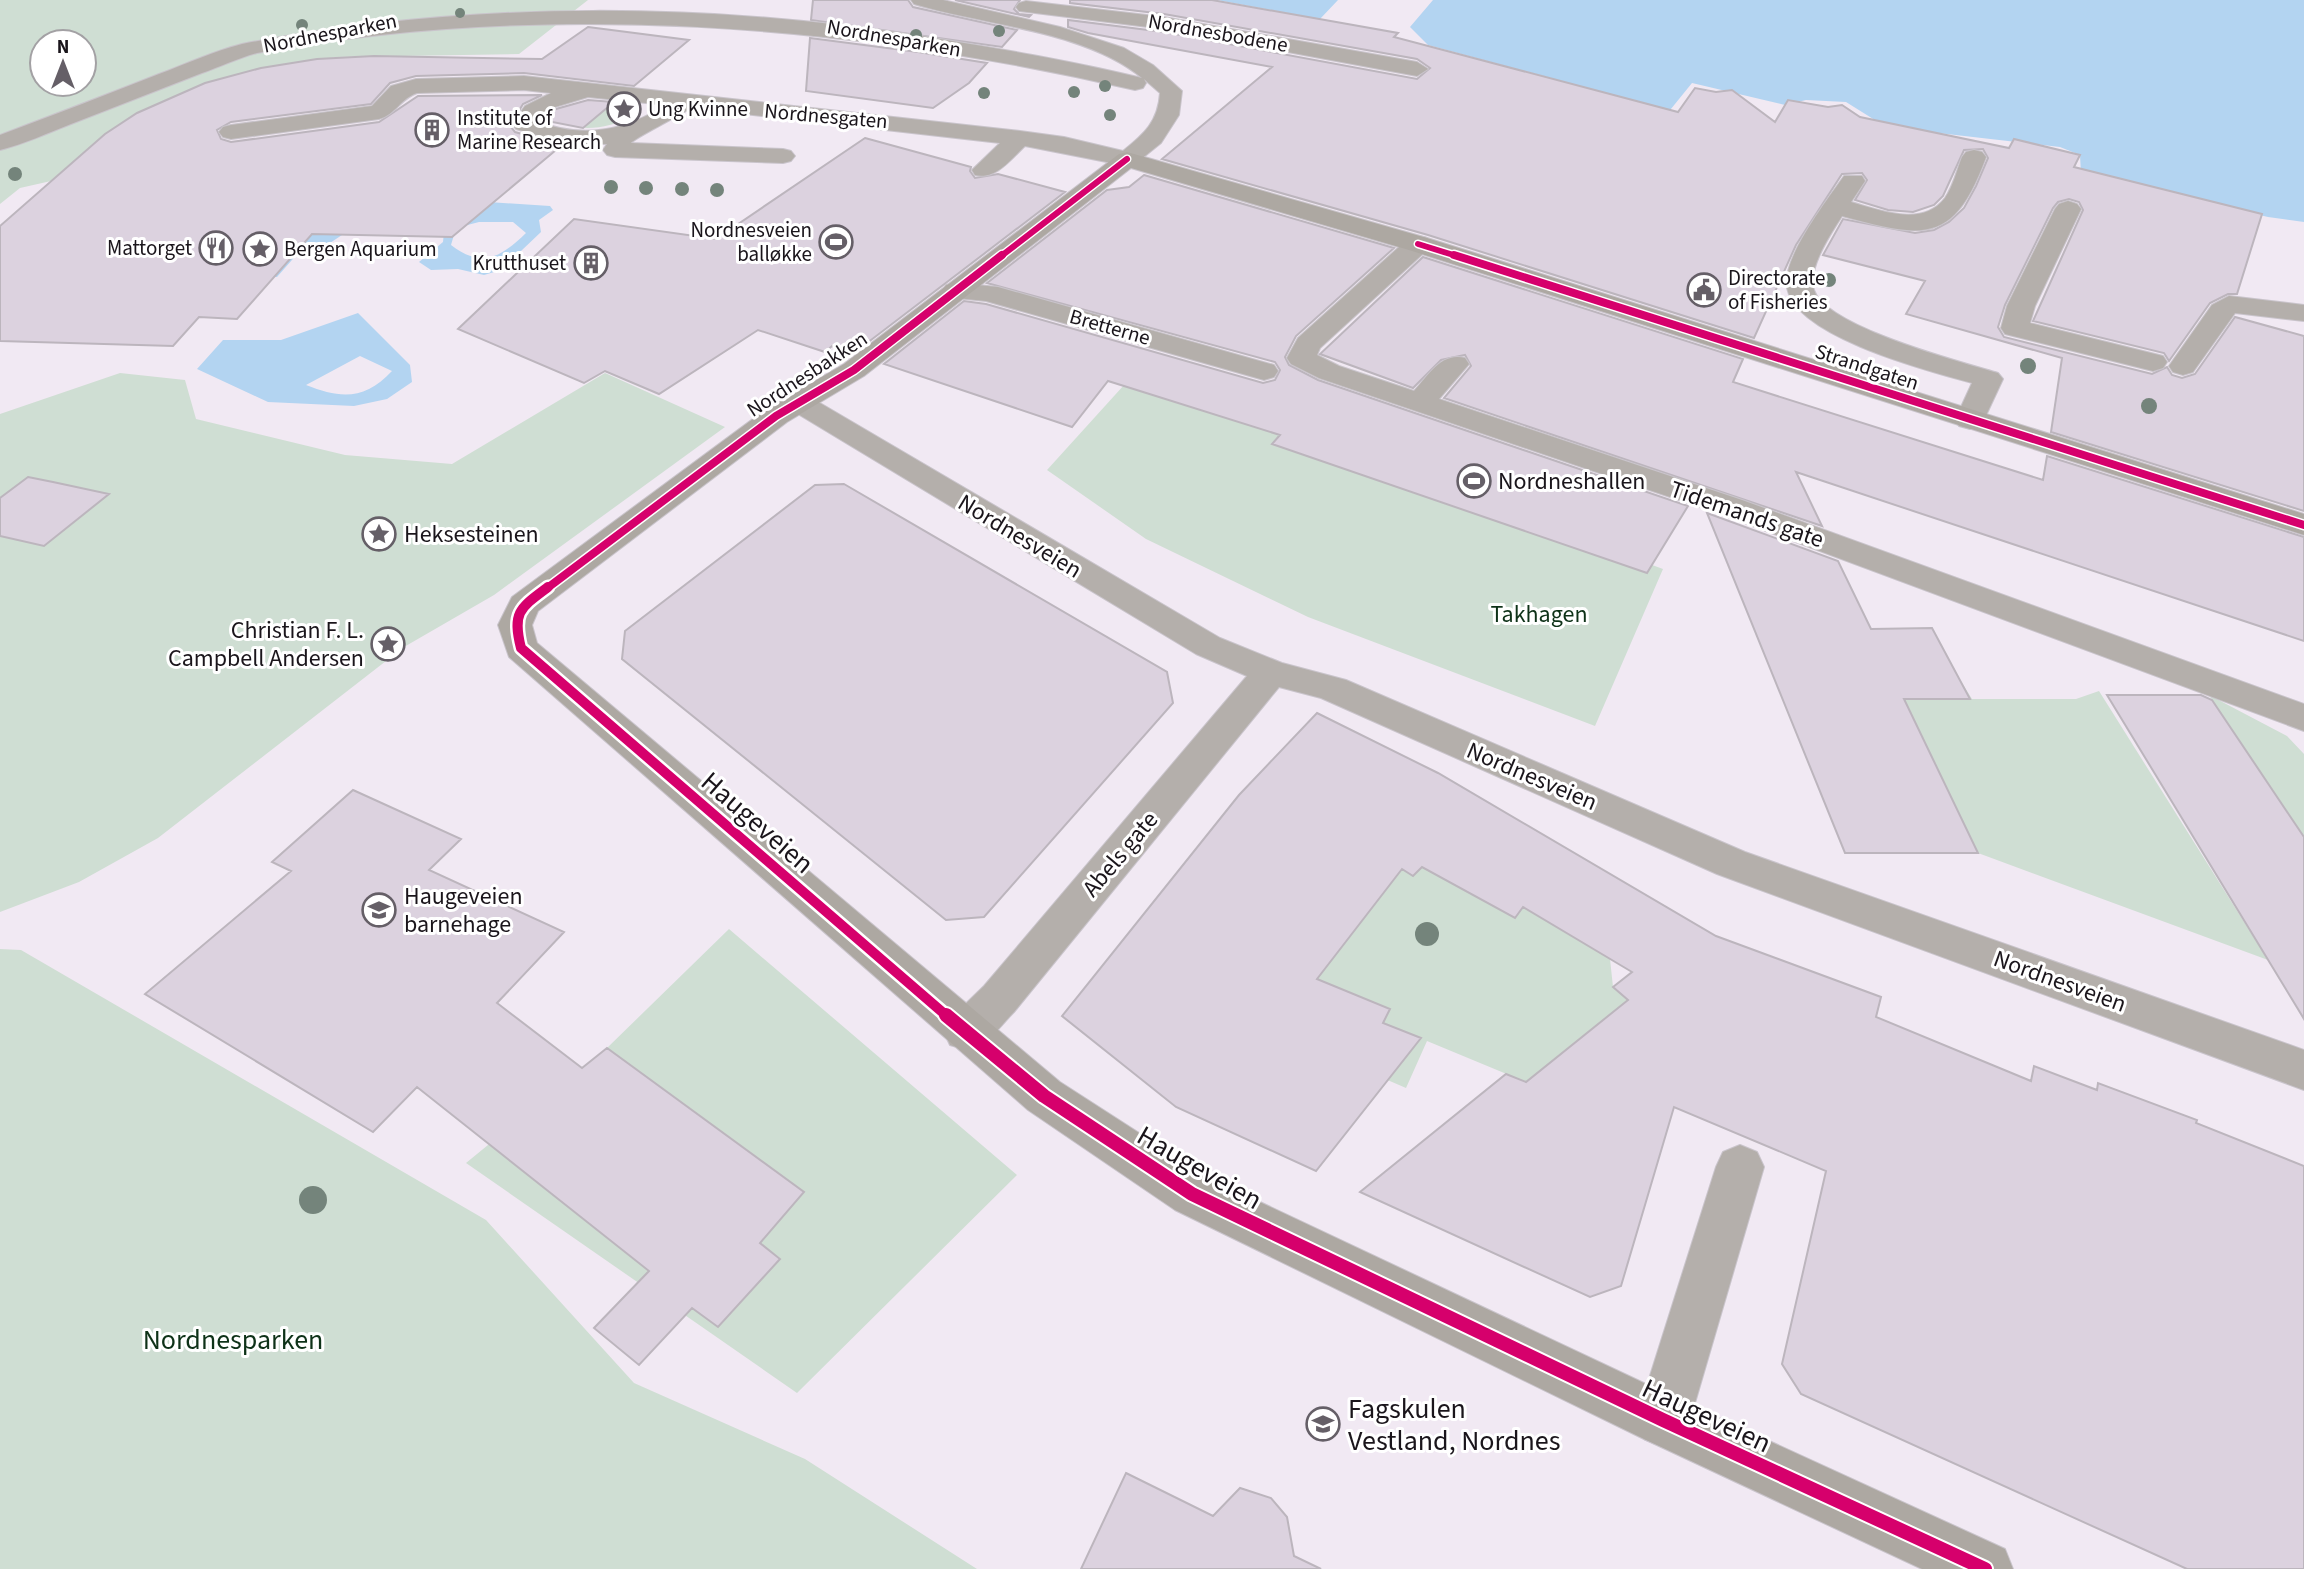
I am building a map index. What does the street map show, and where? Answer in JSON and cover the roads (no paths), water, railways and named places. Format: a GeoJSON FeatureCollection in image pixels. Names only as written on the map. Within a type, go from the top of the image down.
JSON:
{"type":"FeatureCollection","features":[{"type":"Feature","properties":{"kind":"main road","name":"Nordnesgaten"},"geometry":{"type":"LineString","coordinates":[[1127,159],[1418,244]]}},
{"type":"Feature","properties":{"kind":"main road","name":"Nordnesbakken"},"geometry":{"type":"LineString","coordinates":[[515,625],[524,605],[727,451],[798,402],[853,370],[1127,159]]}},
{"type":"Feature","properties":{"kind":"main road","name":"Strandgaten"},"geometry":{"type":"LineString","coordinates":[[1418,244],[2304,525]]}},
{"type":"Feature","properties":{"kind":"main road","name":"Haugeveien"},"geometry":{"type":"LineString","coordinates":[[515,625],[521,648],[965,1032],[1044,1096],[1192,1194],[1663,1420],[1985,1569]]}},
{"type":"Feature","properties":{"kind":"street","name":"Nordnesbodene"},"geometry":{"type":"LineString","coordinates":[[922,0],[956,12],[1059,34],[1119,54],[1151,71],[1171,91],[1171,103]]}},
{"type":"Feature","properties":{"kind":"street","name":"Nordnesbodene"},"geometry":{"type":"LineString","coordinates":[[976,0],[1180,26],[1417,69]]}},
{"type":"Feature","properties":{"kind":"street"},"geometry":{"type":"LineString","coordinates":[[1180,26],[1194,9]]}},
{"type":"Feature","properties":{"kind":"street","name":"Nordnesparken"},"geometry":{"type":"LineString","coordinates":[[0,143],[246,49],[344,27],[405,18],[554,10],[674,12],[821,25],[1126,79],[1171,103]]}},
{"type":"Feature","properties":{"kind":"street","name":"Nordnesgaten"},"geometry":{"type":"LineString","coordinates":[[231,132],[379,112],[398,91],[416,86],[467,87],[524,83],[1020,138],[1064,144],[1127,159]]}},
{"type":"Feature","properties":{"kind":"street"},"geometry":{"type":"LineString","coordinates":[[592,90],[545,104],[529,113],[524,124],[536,130],[566,136],[625,133],[659,120],[687,101]]}},
{"type":"Feature","properties":{"kind":"street"},"geometry":{"type":"LineString","coordinates":[[1127,159],[1161,132],[1170,116],[1171,103]]}},
{"type":"Feature","properties":{"kind":"street"},"geometry":{"type":"LineString","coordinates":[[901,147],[926,127]]}},
{"type":"Feature","properties":{"kind":"street"},"geometry":{"type":"LineString","coordinates":[[625,133],[615,150],[783,156]]}},
{"type":"Feature","properties":{"kind":"street"},"geometry":{"type":"LineString","coordinates":[[984,170],[1020,138]]}},
{"type":"Feature","properties":{"kind":"street"},"geometry":{"type":"LineString","coordinates":[[1835,206],[1898,221],[1922,223],[1940,217],[1954,203],[1974,158]]}},
{"type":"Feature","properties":{"kind":"street"},"geometry":{"type":"LineString","coordinates":[[1853,181],[1835,206],[1803,268],[1800,290],[1811,307],[1837,326],[1866,340],[1988,379],[1970,420]]}},
{"type":"Feature","properties":{"kind":"street"},"geometry":{"type":"LineString","coordinates":[[2068,209],[2021,306],[2015,328],[2153,362]]}},
{"type":"Feature","properties":{"kind":"street","name":"Tidemands gate"},"geometry":{"type":"LineString","coordinates":[[1418,244],[1308,344],[1301,358],[1329,372],[1731,507],[2304,718]]}},
{"type":"Feature","properties":{"kind":"street","name":"Bretterne"},"geometry":{"type":"LineString","coordinates":[[956,291],[988,293],[1264,371]]}},
{"type":"Feature","properties":{"kind":"street"},"geometry":{"type":"LineString","coordinates":[[2183,366],[2195,357],[2217,312],[2229,304],[2304,313]]}},
{"type":"Feature","properties":{"kind":"street"},"geometry":{"type":"LineString","coordinates":[[1419,403],[1455,364]]}},
{"type":"Feature","properties":{"kind":"street","name":"Nordnesveien"},"geometry":{"type":"LineString","coordinates":[[798,402],[1208,646],[1271,672],[1333,689],[1731,863],[2304,1070]]}},
{"type":"Feature","properties":{"kind":"street","name":"Abels gate"},"geometry":{"type":"LineString","coordinates":[[965,1032],[999,999],[1271,672]]}},
{"type":"Feature","properties":{"kind":"street"},"geometry":{"type":"LineString","coordinates":[[1663,1420],[1686,1354],[1740,1167]]}},
{"type":"Feature","properties":{"kind":"water"},"geometry":{"type":"Polygon","coordinates":[[[1217,0],[1338,0],[1320,19],[1217,0]]]}},
{"type":"Feature","properties":{"kind":"water"},"geometry":{"type":"Polygon","coordinates":[[[1433,0],[2304,0],[2304,222],[2268,217],[2081,173],[2080,155],[2060,147],[1886,127],[1846,102],[1806,100],[1785,105],[1692,83],[1632,157],[1610,94],[1428,45],[1410,27],[1433,0]]]}},
{"type":"Feature","properties":{"kind":"water"},"geometry":{"type":"Polygon","coordinates":[[[489,202],[550,206],[553,210],[539,220],[541,232],[501,270],[484,275],[458,269],[431,270],[419,262],[443,242],[444,232],[489,202]],[[479,222],[456,228],[451,245],[472,257],[491,257],[508,248],[526,233],[513,222],[479,222]]]}},
{"type":"Feature","properties":{"kind":"water"},"geometry":{"type":"Polygon","coordinates":[[[290,226],[348,231],[321,249],[299,252],[277,277],[245,276],[290,226]]]}},
{"type":"Feature","properties":{"kind":"water"},"geometry":{"type":"Polygon","coordinates":[[[358,313],[410,365],[412,382],[387,399],[354,406],[268,402],[197,369],[223,340],[281,340],[358,313]],[[360,356],[306,385],[330,393],[352,394],[372,387],[392,371],[360,356]]]}},
{"type":"Feature","properties":{"kind":"place","name":"Ung Kvinne"},"geometry":{"type":"Point","coordinates":[624,109]}},
{"type":"Feature","properties":{"kind":"place","name":"Institute of Marine Research"},"geometry":{"type":"Point","coordinates":[432,130]}},
{"type":"Feature","properties":{"kind":"place","name":"Nordnesveien balløkke"},"geometry":{"type":"Point","coordinates":[836,242]}},
{"type":"Feature","properties":{"kind":"place","name":"Mattorget"},"geometry":{"type":"Point","coordinates":[216,248]}},
{"type":"Feature","properties":{"kind":"place","name":"Bergen Aquarium"},"geometry":{"type":"Point","coordinates":[260,249]}},
{"type":"Feature","properties":{"kind":"place","name":"Krutthuset"},"geometry":{"type":"Point","coordinates":[591,263]}},
{"type":"Feature","properties":{"kind":"place","name":"Directorate of Fisheries"},"geometry":{"type":"Point","coordinates":[1704,290]}},
{"type":"Feature","properties":{"kind":"place","name":"Nordneshallen"},"geometry":{"type":"Point","coordinates":[1474,481]}},
{"type":"Feature","properties":{"kind":"place","name":"Heksesteinen"},"geometry":{"type":"Point","coordinates":[379,534]}},
{"type":"Feature","properties":{"kind":"place","name":"Christian F. L. Campbell Andersen"},"geometry":{"type":"Point","coordinates":[388,644]}},
{"type":"Feature","properties":{"kind":"place","name":"Haugeveien barnehage"},"geometry":{"type":"Point","coordinates":[379,910]}},
{"type":"Feature","properties":{"kind":"place","name":"Fagskulen Vestland, Nordnes"},"geometry":{"type":"Point","coordinates":[1323,1424]}},
{"type":"Feature","properties":{"kind":"park label","name":"Takhagen"},"geometry":{"type":"Point","coordinates":[1539,614]}}]}
